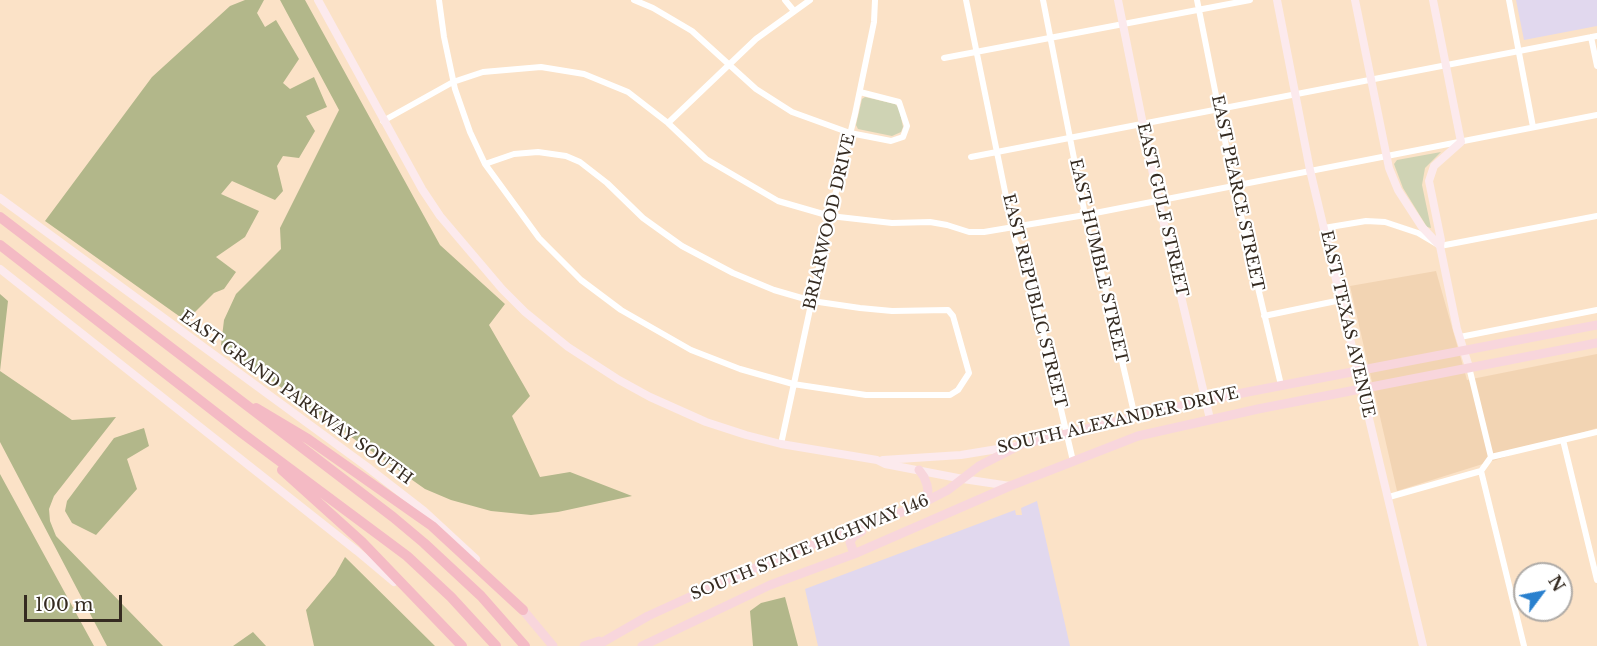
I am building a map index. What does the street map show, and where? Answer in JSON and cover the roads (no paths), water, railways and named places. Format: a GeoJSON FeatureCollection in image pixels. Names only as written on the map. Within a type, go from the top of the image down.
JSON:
{"type":"FeatureCollection","features":[{"type":"Feature","properties":{"kind":"highway","name":"EAST GRAND PARKWAY SOUTH"},"geometry":{"type":"LineString","coordinates":[[0,217],[393,517],[481,596],[525,646]]}},
{"type":"Feature","properties":{"kind":"highway"},"geometry":{"type":"LineString","coordinates":[[0,244],[242,433],[407,556],[451,597],[496,646]]}},
{"type":"Feature","properties":{"kind":"highway"},"geometry":{"type":"LineString","coordinates":[[230,394],[309,440],[432,526],[523,610]]}},
{"type":"Feature","properties":{"kind":"highway"},"geometry":{"type":"LineString","coordinates":[[242,433],[362,542],[461,646]]}},
{"type":"Feature","properties":{"kind":"main road","name":"SOUTH ALEXANDER DRIVE"},"geometry":{"type":"LineString","coordinates":[[318,0],[422,189],[452,232],[502,289],[545,329],[592,363],[650,397],[706,422],[781,444],[1010,486],[1138,436],[1361,388],[1597,343]]}},
{"type":"Feature","properties":{"kind":"main road","name":"EAST GULF STREET"},"geometry":{"type":"LineString","coordinates":[[1118,0],[1158,199],[1210,419]]}},
{"type":"Feature","properties":{"kind":"main road","name":"EAST TEXAS AVENUE"},"geometry":{"type":"LineString","coordinates":[[1277,0],[1310,170],[1423,646]]}},
{"type":"Feature","properties":{"kind":"main road"},"geometry":{"type":"LineString","coordinates":[[1355,0],[1388,164],[1398,190],[1422,227],[1440,246]]}},
{"type":"Feature","properties":{"kind":"main road"},"geometry":{"type":"LineString","coordinates":[[1433,0],[1461,142],[1434,166],[1429,182],[1441,240],[1440,246],[1469,367]]}},
{"type":"Feature","properties":{"kind":"main road","name":"EAST GRAND PARKWAY SOUTH"},"geometry":{"type":"LineString","coordinates":[[0,198],[424,511],[487,570],[523,610],[546,641]]}},
{"type":"Feature","properties":{"kind":"main road"},"geometry":{"type":"LineString","coordinates":[[0,269],[376,566],[461,646]]}},
{"type":"Feature","properties":{"kind":"main road","name":"SOUTH ALEXANDER DRIVE"},"geometry":{"type":"LineString","coordinates":[[877,460],[961,455],[1020,445],[1206,400],[1597,325]]}},
{"type":"Feature","properties":{"kind":"main road"},"geometry":{"type":"LineString","coordinates":[[1545,335],[1547,351]]}},
{"type":"Feature","properties":{"kind":"main road","name":"SOUTH STATE HIGHWAY 146"},"geometry":{"type":"LineString","coordinates":[[596,646],[648,616],[727,580],[798,550],[924,503],[948,490],[979,466],[1020,445]]}},
{"type":"Feature","properties":{"kind":"main road"},"geometry":{"type":"LineString","coordinates":[[919,470],[924,477],[928,491],[924,503]]}},
{"type":"Feature","properties":{"kind":"main road","name":"SOUTH STATE HIGHWAY 146"},"geometry":{"type":"LineString","coordinates":[[642,646],[750,594],[854,554],[1010,486]]}},
{"type":"Feature","properties":{"kind":"main road"},"geometry":{"type":"LineString","coordinates":[[854,554],[850,542],[853,537],[876,522]]}},
{"type":"Feature","properties":{"kind":"main road"},"geometry":{"type":"LineString","coordinates":[[584,646],[613,636]]}},
{"type":"Feature","properties":{"kind":"main road"},"geometry":{"type":"LineString","coordinates":[[546,641],[561,646]]}},
{"type":"Feature","properties":{"kind":"street"},"geometry":{"type":"LineString","coordinates":[[439,0],[453,82],[470,132],[486,164],[538,238],[581,280],[621,310],[691,350],[740,369],[793,384],[866,395],[950,395],[958,390],[969,373],[953,316],[948,310],[881,310],[813,301],[774,290],[733,273],[682,246],[643,218],[607,183],[580,162],[566,156],[538,152],[514,154],[486,164]]}},
{"type":"Feature","properties":{"kind":"street"},"geometry":{"type":"LineString","coordinates":[[634,0],[653,8],[692,31],[756,89],[792,112],[850,133],[891,141],[903,136],[907,126],[899,102],[860,92]]}},
{"type":"Feature","properties":{"kind":"street"},"geometry":{"type":"LineString","coordinates":[[785,0],[794,10]]}},
{"type":"Feature","properties":{"kind":"street"},"geometry":{"type":"LineString","coordinates":[[668,123],[756,39],[810,0]]}},
{"type":"Feature","properties":{"kind":"street","name":"BRIARWOOD DRIVE"},"geometry":{"type":"LineString","coordinates":[[781,444],[830,216],[860,92],[874,22],[875,0]]}},
{"type":"Feature","properties":{"kind":"street","name":"EAST REPUBLIC STREET"},"geometry":{"type":"LineString","coordinates":[[966,0],[1012,226],[1028,268],[1073,461]]}},
{"type":"Feature","properties":{"kind":"street","name":"EAST HUMBLE STREET"},"geometry":{"type":"LineString","coordinates":[[1043,0],[1088,230],[1103,279],[1135,417]]}},
{"type":"Feature","properties":{"kind":"street","name":"EAST PEARCE STREET"},"geometry":{"type":"LineString","coordinates":[[1197,0],[1234,186],[1281,385]]}},
{"type":"Feature","properties":{"kind":"street"},"geometry":{"type":"LineString","coordinates":[[944,58],[1250,0]]}},
{"type":"Feature","properties":{"kind":"street"},"geometry":{"type":"LineString","coordinates":[[1509,0],[1533,127]]}},
{"type":"Feature","properties":{"kind":"street"},"geometry":{"type":"LineString","coordinates":[[971,157],[1594,37],[1597,66]]}},
{"type":"Feature","properties":{"kind":"street"},"geometry":{"type":"LineString","coordinates":[[383,120],[453,82],[492,70],[541,67],[584,74],[628,92],[668,123],[706,159],[778,201],[830,216],[892,223],[930,222],[969,232],[984,232],[1597,115]]}},
{"type":"Feature","properties":{"kind":"street"},"geometry":{"type":"LineString","coordinates":[[1324,228],[1366,221],[1385,222],[1418,233],[1440,246],[1597,216]]}},
{"type":"Feature","properties":{"kind":"street"},"geometry":{"type":"LineString","coordinates":[[1264,316],[1341,300]]}},
{"type":"Feature","properties":{"kind":"street"},"geometry":{"type":"LineString","coordinates":[[1460,337],[1597,310]]}},
{"type":"Feature","properties":{"kind":"street"},"geometry":{"type":"LineString","coordinates":[[1469,367],[1491,457]]}},
{"type":"Feature","properties":{"kind":"street"},"geometry":{"type":"LineString","coordinates":[[1389,497],[1481,471],[1491,457],[1597,432]]}},
{"type":"Feature","properties":{"kind":"street"},"geometry":{"type":"LineString","coordinates":[[1563,441],[1597,580]]}},
{"type":"Feature","properties":{"kind":"street"},"geometry":{"type":"LineString","coordinates":[[1481,471],[1524,646]]}}]}
